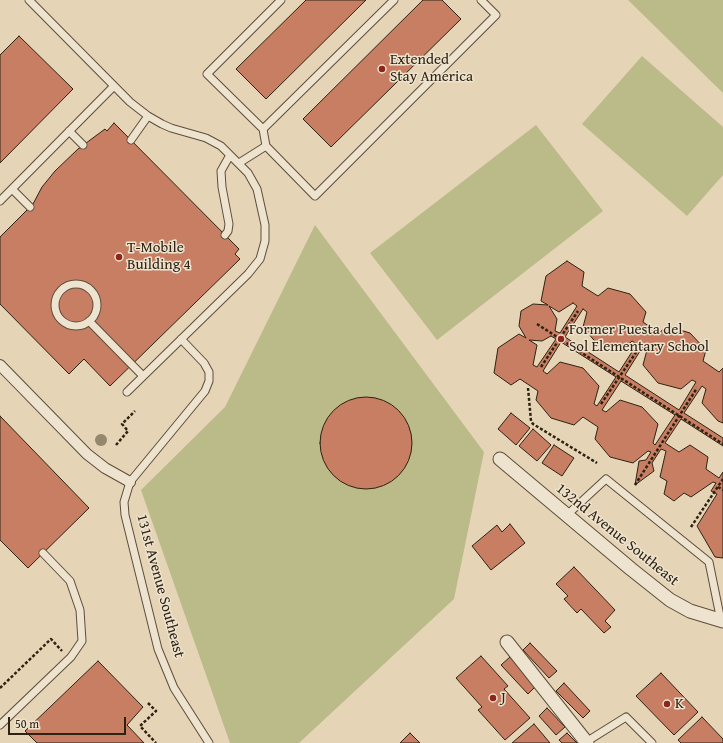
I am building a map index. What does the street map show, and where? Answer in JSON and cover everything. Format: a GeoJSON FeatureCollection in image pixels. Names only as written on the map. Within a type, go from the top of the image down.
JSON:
{"type":"FeatureCollection","features":[{"type":"Feature","properties":{"kind":"street"},"geometry":{"type":"LineString","coordinates":[[0,364],[87,454],[105,468],[130,482]]}},
{"type":"Feature","properties":{"kind":"street","name":"132nd Avenue Southeast"},"geometry":{"type":"LineString","coordinates":[[500,458],[631,569],[670,600],[690,611],[722,621]]}},
{"type":"Feature","properties":{"kind":"street"},"geometry":{"type":"LineString","coordinates":[[507,642],[587,742]]}},
{"type":"Feature","properties":{"kind":"lane"},"geometry":{"type":"LineString","coordinates":[[28,0],[130,102],[148,116],[171,128],[206,138],[221,146],[248,173],[257,189],[265,225],[265,241],[260,259],[248,274],[127,392]]}},
{"type":"Feature","properties":{"kind":"lane"},"geometry":{"type":"LineString","coordinates":[[281,0],[207,74],[262,129],[266,146],[315,196],[496,15],[481,0]]}},
{"type":"Feature","properties":{"kind":"lane"},"geometry":{"type":"LineString","coordinates":[[262,129],[394,0]]}},
{"type":"Feature","properties":{"kind":"lane"},"geometry":{"type":"LineString","coordinates":[[0,201],[114,86]]}},
{"type":"Feature","properties":{"kind":"lane"},"geometry":{"type":"LineString","coordinates":[[131,140],[148,116]]}},
{"type":"Feature","properties":{"kind":"lane"},"geometry":{"type":"LineString","coordinates":[[69,132],[83,145]]}},
{"type":"Feature","properties":{"kind":"lane"},"geometry":{"type":"LineString","coordinates":[[239,163],[266,146]]}},
{"type":"Feature","properties":{"kind":"lane"},"geometry":{"type":"LineString","coordinates":[[225,235],[228,231],[229,224],[222,187],[221,171],[230,155]]}},
{"type":"Feature","properties":{"kind":"lane"},"geometry":{"type":"LineString","coordinates":[[12,189],[30,207]]}},
{"type":"Feature","properties":{"kind":"lane"},"geometry":{"type":"LineString","coordinates":[[78,284],[86,286],[92,292],[96,299],[97,307],[89,321],[82,325],[74,326],[66,323],[60,318],[56,311],[55,303],[57,295],[62,288],[78,284]]}},
{"type":"Feature","properties":{"kind":"lane"},"geometry":{"type":"LineString","coordinates":[[89,321],[143,376]]}},
{"type":"Feature","properties":{"kind":"lane"},"geometry":{"type":"LineString","coordinates":[[130,482],[205,391],[209,381],[208,372],[204,363],[180,339]]}},
{"type":"Feature","properties":{"kind":"lane"},"geometry":{"type":"LineString","coordinates":[[567,515],[606,479],[709,562],[722,621]]}},
{"type":"Feature","properties":{"kind":"lane","name":"131st Avenue Southeast"},"geometry":{"type":"LineString","coordinates":[[130,482],[124,502],[125,515],[158,649],[174,688],[209,743]]}},
{"type":"Feature","properties":{"kind":"lane"},"geometry":{"type":"LineString","coordinates":[[0,725],[71,657],[82,641],[80,610],[70,581],[42,553]]}},
{"type":"Feature","properties":{"kind":"lane"},"geometry":{"type":"LineString","coordinates":[[587,742],[626,717],[652,743]]}},
{"type":"Feature","properties":{"kind":"path"},"geometry":{"type":"LineString","coordinates":[[541,367],[578,311]]}},
{"type":"Feature","properties":{"kind":"path"},"geometry":{"type":"LineString","coordinates":[[537,324],[723,444]]}},
{"type":"Feature","properties":{"kind":"path"},"geometry":{"type":"LineString","coordinates":[[602,404],[637,351]]}},
{"type":"Feature","properties":{"kind":"path"},"geometry":{"type":"LineString","coordinates":[[528,388],[531,421],[533,424],[596,463]]}},
{"type":"Feature","properties":{"kind":"path"},"geometry":{"type":"LineString","coordinates":[[635,485],[697,388]]}},
{"type":"Feature","properties":{"kind":"path"},"geometry":{"type":"LineString","coordinates":[[116,445],[128,431],[122,424],[135,411]]}},
{"type":"Feature","properties":{"kind":"path"},"geometry":{"type":"LineString","coordinates":[[691,526],[723,479]]}},
{"type":"Feature","properties":{"kind":"path"},"geometry":{"type":"LineString","coordinates":[[718,487],[723,490]]}},
{"type":"Feature","properties":{"kind":"path"},"geometry":{"type":"LineString","coordinates":[[0,688],[51,639],[64,653]]}},
{"type":"Feature","properties":{"kind":"path"},"geometry":{"type":"LineString","coordinates":[[148,703],[156,711],[140,726],[156,743]]}},
{"type":"Feature","properties":{"kind":"green space"},"geometry":{"type":"Polygon","coordinates":[[[628,0],[723,0],[723,93],[628,0]]]}},
{"type":"Feature","properties":{"kind":"green space"},"geometry":{"type":"Polygon","coordinates":[[[642,56],[723,127],[723,175],[687,216],[582,124],[642,56]]]}},
{"type":"Feature","properties":{"kind":"green space"},"geometry":{"type":"Polygon","coordinates":[[[536,125],[603,211],[437,340],[370,253],[536,125]]]}},
{"type":"Feature","properties":{"kind":"green space"},"geometry":{"type":"Polygon","coordinates":[[[315,225],[484,452],[454,599],[299,743],[230,743],[141,490],[225,407],[315,225]]]}},
{"type":"Feature","properties":{"kind":"building"},"geometry":{"type":"Polygon","coordinates":[[[306,0],[366,0],[266,99],[236,69],[306,0]]]}},
{"type":"Feature","properties":{"kind":"building","name":"Extended Stay America"},"geometry":{"type":"Polygon","coordinates":[[[423,0],[442,0],[461,19],[331,147],[303,119],[423,0]]]}},
{"type":"Feature","properties":{"kind":"building"},"geometry":{"type":"Polygon","coordinates":[[[19,36],[73,89],[0,163],[0,55],[19,36]]]}},
{"type":"Feature","properties":{"kind":"building","name":"T-Mobile Building 4"},"geometry":{"type":"Polygon","coordinates":[[[114,123],[239,249],[235,254],[240,259],[110,386],[84,359],[69,374],[0,304],[0,237],[33,204],[42,187],[55,171],[78,149],[105,129],[107,131],[114,123]]]}},
{"type":"Feature","properties":{"kind":"building"},"geometry":{"type":"Polygon","coordinates":[[[567,261],[584,272],[582,286],[598,296],[608,288],[630,294],[646,312],[643,322],[659,333],[667,326],[690,333],[706,350],[703,361],[719,372],[723,368],[723,423],[718,421],[702,403],[706,389],[702,386],[684,413],[723,438],[723,446],[681,419],[665,443],[679,452],[690,445],[708,457],[706,469],[719,478],[723,472],[723,558],[715,557],[697,526],[717,494],[711,491],[716,483],[713,482],[691,497],[684,493],[674,501],[664,494],[667,481],[660,477],[666,451],[661,449],[652,463],[654,471],[635,485],[639,461],[646,460],[651,452],[648,451],[633,463],[610,457],[595,439],[598,427],[583,417],[574,425],[551,418],[536,400],[538,391],[520,379],[511,385],[494,373],[498,348],[519,334],[526,338],[519,326],[521,311],[533,304],[548,305],[541,301],[546,276],[567,261]],[[573,303],[559,312],[549,306],[557,319],[555,331],[560,333],[577,306],[573,303]],[[583,309],[565,337],[619,372],[637,344],[632,341],[621,351],[598,345],[583,327],[587,312],[583,309]],[[551,336],[542,341],[529,340],[537,345],[533,365],[537,367],[556,339],[551,336]],[[561,342],[543,371],[547,374],[560,362],[583,368],[599,386],[594,404],[597,406],[616,377],[561,342]],[[642,348],[625,375],[679,410],[696,382],[692,380],[681,389],[658,383],[643,365],[647,350],[642,348]],[[621,381],[602,410],[606,412],[620,400],[642,407],[658,424],[653,443],[655,445],[675,415],[621,381]]]}},
{"type":"Feature","properties":{"kind":"building"},"geometry":{"type":"Polygon","coordinates":[[[366,397],[384,400],[399,410],[409,425],[412,443],[409,461],[399,476],[384,486],[366,489],[348,486],[333,476],[323,461],[320,443],[323,425],[333,410],[348,400],[366,397]]]}},
{"type":"Feature","properties":{"kind":"building"},"geometry":{"type":"Polygon","coordinates":[[[511,413],[530,428],[516,445],[498,429],[511,413]]]}},
{"type":"Feature","properties":{"kind":"building"},"geometry":{"type":"Polygon","coordinates":[[[0,416],[89,508],[28,568],[0,540],[0,416]]]}},
{"type":"Feature","properties":{"kind":"building"},"geometry":{"type":"Polygon","coordinates":[[[533,429],[551,445],[537,461],[519,446],[533,429]]]}},
{"type":"Feature","properties":{"kind":"building"},"geometry":{"type":"Polygon","coordinates":[[[554,445],[574,458],[562,476],[542,463],[554,445]]]}},
{"type":"Feature","properties":{"kind":"building"},"geometry":{"type":"Polygon","coordinates":[[[510,524],[525,543],[491,570],[472,546],[497,525],[502,532],[510,524]]]}},
{"type":"Feature","properties":{"kind":"building"},"geometry":{"type":"Polygon","coordinates":[[[574,567],[615,610],[605,621],[611,627],[604,633],[581,609],[577,613],[564,599],[568,596],[556,584],[574,567]]]}},
{"type":"Feature","properties":{"kind":"building"},"geometry":{"type":"Polygon","coordinates":[[[530,643],[557,671],[549,678],[523,650],[530,643]]]}},
{"type":"Feature","properties":{"kind":"building","name":"J"},"geometry":{"type":"Polygon","coordinates":[[[481,656],[508,686],[504,689],[530,718],[505,740],[478,710],[482,707],[456,678],[481,656]]]}},
{"type":"Feature","properties":{"kind":"building"},"geometry":{"type":"Polygon","coordinates":[[[510,657],[537,685],[528,694],[501,665],[510,657]]]}},
{"type":"Feature","properties":{"kind":"building"},"geometry":{"type":"Polygon","coordinates":[[[98,661],[143,707],[127,725],[144,743],[37,743],[25,731],[98,661]]]}},
{"type":"Feature","properties":{"kind":"building","name":"K"},"geometry":{"type":"Polygon","coordinates":[[[661,673],[698,712],[674,735],[636,696],[661,673]]]}},
{"type":"Feature","properties":{"kind":"building"},"geometry":{"type":"Polygon","coordinates":[[[564,683],[590,711],[583,718],[556,691],[564,683]]]}},
{"type":"Feature","properties":{"kind":"building"},"geometry":{"type":"Polygon","coordinates":[[[547,708],[565,727],[556,735],[539,716],[547,708]]]}},
{"type":"Feature","properties":{"kind":"building"},"geometry":{"type":"Polygon","coordinates":[[[702,717],[723,739],[723,743],[681,743],[678,740],[702,717]]]}},
{"type":"Feature","properties":{"kind":"building"},"geometry":{"type":"Polygon","coordinates":[[[534,724],[550,743],[512,743],[534,724]]]}},
{"type":"Feature","properties":{"kind":"building"},"geometry":{"type":"Polygon","coordinates":[[[410,733],[420,743],[400,743],[410,733]]]}},
{"type":"Feature","properties":{"kind":"building"},"geometry":{"type":"Polygon","coordinates":[[[567,733],[577,743],[562,743],[559,740],[567,733]]]}},
{"type":"Feature","properties":{"kind":"place","name":"Extended Stay America"},"geometry":{"type":"Point","coordinates":[382,69]}},
{"type":"Feature","properties":{"kind":"place","name":"T-Mobile Building 4"},"geometry":{"type":"Point","coordinates":[119,257]}},
{"type":"Feature","properties":{"kind":"place","name":"Former Puesta del Sol Elementary School"},"geometry":{"type":"Point","coordinates":[561,339]}},
{"type":"Feature","properties":{"kind":"place","name":"J"},"geometry":{"type":"Point","coordinates":[493,698]}},
{"type":"Feature","properties":{"kind":"place","name":"K"},"geometry":{"type":"Point","coordinates":[667,704]}}]}
